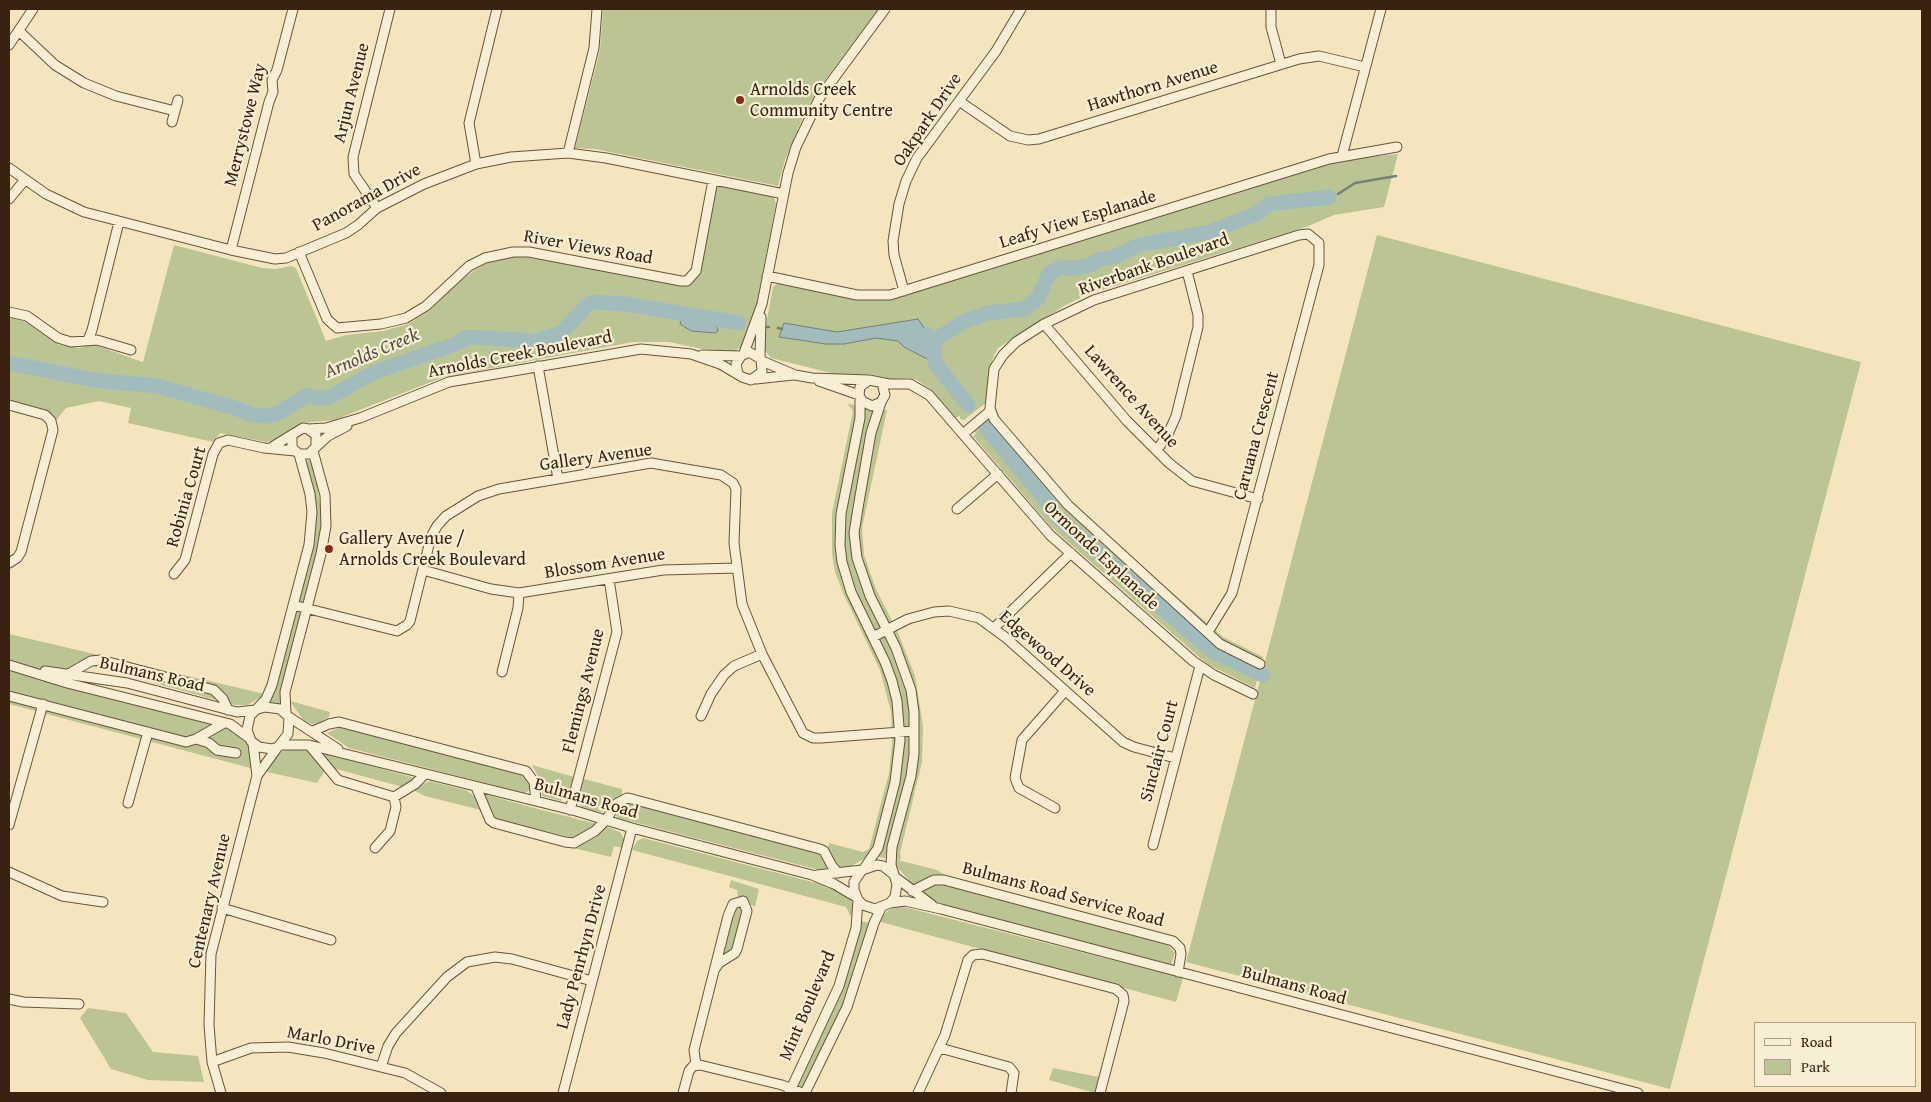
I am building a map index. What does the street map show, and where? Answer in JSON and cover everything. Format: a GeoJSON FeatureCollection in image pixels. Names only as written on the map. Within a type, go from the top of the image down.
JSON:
{"type":"FeatureCollection","features":[{"type":"Feature","properties":{"kind":"street"},"geometry":{"type":"LineString","coordinates":[[9,45],[33,9]]}},
{"type":"Feature","properties":{"kind":"street","name":"Merrystowe Way"},"geometry":{"type":"LineString","coordinates":[[231,250],[273,92],[272,80],[277,70],[293,9]]}},
{"type":"Feature","properties":{"kind":"street","name":"Arjun Avenue"},"geometry":{"type":"LineString","coordinates":[[377,208],[354,174],[353,157],[390,9]]}},
{"type":"Feature","properties":{"kind":"street"},"geometry":{"type":"LineString","coordinates":[[476,164],[469,123],[497,9]]}},
{"type":"Feature","properties":{"kind":"street"},"geometry":{"type":"LineString","coordinates":[[568,153],[594,48],[597,9]]}},
{"type":"Feature","properties":{"kind":"street"},"geometry":{"type":"LineString","coordinates":[[756,379],[762,372],[762,304],[784,194],[796,147],[816,105],[885,9]]}},
{"type":"Feature","properties":{"kind":"street","name":"Oakpark Drive"},"geometry":{"type":"LineString","coordinates":[[904,291],[894,254],[893,241],[899,204],[906,181],[917,158],[996,51],[1021,9]]}},
{"type":"Feature","properties":{"kind":"street"},"geometry":{"type":"LineString","coordinates":[[1271,9],[1271,28],[1282,64]]}},
{"type":"Feature","properties":{"kind":"street"},"geometry":{"type":"LineString","coordinates":[[1342,156],[1380,9]]}},
{"type":"Feature","properties":{"kind":"street"},"geometry":{"type":"LineString","coordinates":[[19,31],[55,65],[84,83],[116,96],[174,111]]}},
{"type":"Feature","properties":{"kind":"street","name":"Hawthorn Avenue"},"geometry":{"type":"LineString","coordinates":[[959,101],[1010,136],[1028,140],[1039,139],[1282,64],[1319,56],[1365,67]]}},
{"type":"Feature","properties":{"kind":"street"},"geometry":{"type":"LineString","coordinates":[[172,122],[178,100]]}},
{"type":"Feature","properties":{"kind":"street","name":"Leafy View Esplanade"},"geometry":{"type":"LineString","coordinates":[[767,276],[868,296],[890,295],[1342,156],[1397,147]]}},
{"type":"Feature","properties":{"kind":"street","name":"Panorama Drive"},"geometry":{"type":"LineString","coordinates":[[9,168],[24,181],[66,205],[120,222],[275,259],[286,258],[346,233],[377,208],[424,184],[476,164],[511,157],[568,153],[606,158],[784,194]]}},
{"type":"Feature","properties":{"kind":"street","name":"River Views Road"},"geometry":{"type":"LineString","coordinates":[[299,252],[327,320],[337,328],[381,324],[406,318],[426,306],[469,266],[485,258],[513,252],[529,252],[688,281],[696,271],[713,180]]}},
{"type":"Feature","properties":{"kind":"street"},"geometry":{"type":"LineString","coordinates":[[9,199],[24,181]]}},
{"type":"Feature","properties":{"kind":"street"},"geometry":{"type":"LineString","coordinates":[[88,340],[120,222]]}},
{"type":"Feature","properties":{"kind":"street","name":"Riverbank Boulevard"},"geometry":{"type":"LineString","coordinates":[[990,408],[994,369],[1003,354],[1016,342],[1044,324],[1094,300],[1299,235],[1312,236],[1319,243]]}},
{"type":"Feature","properties":{"kind":"street","name":"Caruana Crescent"},"geometry":{"type":"LineString","coordinates":[[1208,632],[1232,593],[1319,266],[1319,243]]}},
{"type":"Feature","properties":{"kind":"street"},"geometry":{"type":"LineString","coordinates":[[1156,450],[1168,434],[1176,416],[1198,327],[1198,315],[1187,271]]}},
{"type":"Feature","properties":{"kind":"street"},"geometry":{"type":"LineString","coordinates":[[762,304],[743,355],[736,364],[738,374],[746,379],[795,375]]}},
{"type":"Feature","properties":{"kind":"street"},"geometry":{"type":"LineString","coordinates":[[9,312],[27,316],[58,338],[71,342],[88,340],[108,343],[132,350]]}},
{"type":"Feature","properties":{"kind":"street","name":"Lawrence Avenue"},"geometry":{"type":"LineString","coordinates":[[1044,324],[1127,421],[1169,464],[1192,481],[1258,499]]}},
{"type":"Feature","properties":{"kind":"street","name":"Arnolds Creek Boulevard"},"geometry":{"type":"LineString","coordinates":[[314,449],[328,436],[360,418],[438,385],[641,348],[691,354],[743,355]]}},
{"type":"Feature","properties":{"kind":"street"},"geometry":{"type":"LineString","coordinates":[[743,355],[754,353],[761,359],[795,375],[812,378],[869,380],[882,383],[886,391],[871,433],[854,533],[861,575],[888,629],[904,667],[911,690],[914,731],[911,776],[892,847],[897,891],[890,903],[881,908],[868,908],[857,899],[854,882],[878,848],[895,782],[900,732],[897,701],[892,681],[851,592],[842,562],[840,545],[841,514],[860,418],[862,384],[869,380]]}},
{"type":"Feature","properties":{"kind":"street","name":"Arnolds Creek Boulevard"},"geometry":{"type":"LineString","coordinates":[[691,354],[720,364],[738,374]]}},
{"type":"Feature","properties":{"kind":"street"},"geometry":{"type":"LineString","coordinates":[[538,366],[558,479]]}},
{"type":"Feature","properties":{"kind":"street"},"geometry":{"type":"LineString","coordinates":[[812,378],[860,397],[865,404],[872,406],[883,401],[901,384]]}},
{"type":"Feature","properties":{"kind":"street","name":"Ormonde Esplanade"},"geometry":{"type":"LineString","coordinates":[[882,383],[916,386],[930,395],[1041,525],[1071,553],[1200,666],[1253,694]]}},
{"type":"Feature","properties":{"kind":"street"},"geometry":{"type":"LineString","coordinates":[[9,405],[45,415],[51,421],[52,435],[21,552],[17,558],[9,563]]}},
{"type":"Feature","properties":{"kind":"street"},"geometry":{"type":"LineString","coordinates":[[964,434],[989,412],[990,408]]}},
{"type":"Feature","properties":{"kind":"street"},"geometry":{"type":"LineString","coordinates":[[990,408],[994,418],[1068,505],[1220,644],[1260,664]]}},
{"type":"Feature","properties":{"kind":"street","name":"Arnolds Creek Boulevard"},"geometry":{"type":"LineString","coordinates":[[308,429],[326,428],[360,418]]}},
{"type":"Feature","properties":{"kind":"street"},"geometry":{"type":"LineString","coordinates":[[267,448],[292,435],[299,429],[308,429],[316,435],[314,449],[326,512],[321,554],[285,692],[288,734],[279,746],[265,749],[251,741],[247,722],[257,710],[272,685],[309,545],[312,512],[308,484],[297,453],[291,443],[292,435]]}},
{"type":"Feature","properties":{"kind":"street","name":"Robinia Court"},"geometry":{"type":"LineString","coordinates":[[174,574],[185,560],[215,448],[221,442],[228,440],[297,453]]}},
{"type":"Feature","properties":{"kind":"street"},"geometry":{"type":"LineString","coordinates":[[297,453],[305,455],[314,449]]}},
{"type":"Feature","properties":{"kind":"street","name":"Gallery Avenue"},"geometry":{"type":"LineString","coordinates":[[307,609],[391,630],[401,629],[410,620],[431,537],[446,516],[487,492],[651,464],[668,465],[728,478],[733,483],[737,496],[733,519],[736,568],[742,604],[762,654],[799,728],[808,737],[821,738],[900,732]]}},
{"type":"Feature","properties":{"kind":"street"},"geometry":{"type":"LineString","coordinates":[[956,509],[998,474]]}},
{"type":"Feature","properties":{"kind":"street"},"geometry":{"type":"LineString","coordinates":[[994,628],[1071,553]]}},
{"type":"Feature","properties":{"kind":"street","name":"Blossom Avenue"},"geometry":{"type":"LineString","coordinates":[[423,570],[491,589],[519,593],[663,570],[736,568]]}},
{"type":"Feature","properties":{"kind":"street","name":"Flemings Avenue"},"geometry":{"type":"LineString","coordinates":[[570,810],[617,632],[609,580]]}},
{"type":"Feature","properties":{"kind":"street"},"geometry":{"type":"LineString","coordinates":[[502,672],[518,608],[519,593]]}},
{"type":"Feature","properties":{"kind":"street"},"geometry":{"type":"LineString","coordinates":[[293,605],[307,609]]}},
{"type":"Feature","properties":{"kind":"street","name":"Edgewood Drive"},"geometry":{"type":"LineString","coordinates":[[873,637],[919,614],[934,612],[964,614],[979,618],[994,628],[1123,742],[1134,747],[1175,758]]}},
{"type":"Feature","properties":{"kind":"street"},"geometry":{"type":"LineString","coordinates":[[702,716],[711,694],[724,675],[734,666],[762,654]]}},
{"type":"Feature","properties":{"kind":"street"},"geometry":{"type":"LineString","coordinates":[[66,675],[91,661],[101,660],[214,690],[219,693],[228,710]]}},
{"type":"Feature","properties":{"kind":"street","name":"Bulmans Road"},"geometry":{"type":"LineString","coordinates":[[10,665],[127,683],[242,713],[257,710]]}},
{"type":"Feature","properties":{"kind":"street","name":"Bulmans Road"},"geometry":{"type":"LineString","coordinates":[[10,665],[66,683],[224,723],[251,741]]}},
{"type":"Feature","properties":{"kind":"street","name":"Sinclair Court"},"geometry":{"type":"LineString","coordinates":[[1153,845],[1200,666]]}},
{"type":"Feature","properties":{"kind":"street"},"geometry":{"type":"LineString","coordinates":[[1055,808],[1019,788],[1015,778],[1022,740],[1065,691]]}},
{"type":"Feature","properties":{"kind":"street"},"geometry":{"type":"LineString","coordinates":[[9,696],[186,742],[196,739],[224,723]]}},
{"type":"Feature","properties":{"kind":"street"},"geometry":{"type":"LineString","coordinates":[[9,826],[11,811],[43,704]]}},
{"type":"Feature","properties":{"kind":"street"},"geometry":{"type":"LineString","coordinates":[[257,710],[273,708],[287,715]]}},
{"type":"Feature","properties":{"kind":"street","name":"Bulmans Road"},"geometry":{"type":"LineString","coordinates":[[287,715],[328,744],[352,756]]}},
{"type":"Feature","properties":{"kind":"street"},"geometry":{"type":"LineString","coordinates":[[309,730],[313,731],[329,724],[340,722],[526,771],[534,782],[536,801]]}},
{"type":"Feature","properties":{"kind":"street"},"geometry":{"type":"LineString","coordinates":[[209,743],[210,730]]}},
{"type":"Feature","properties":{"kind":"street"},"geometry":{"type":"LineString","coordinates":[[900,732],[914,731]]}},
{"type":"Feature","properties":{"kind":"street"},"geometry":{"type":"LineString","coordinates":[[128,803],[148,732]]}},
{"type":"Feature","properties":{"kind":"street"},"geometry":{"type":"LineString","coordinates":[[196,739],[209,743],[217,750],[236,753]]}},
{"type":"Feature","properties":{"kind":"street","name":"Centenary Avenue"},"geometry":{"type":"LineString","coordinates":[[251,741],[257,776]]}},
{"type":"Feature","properties":{"kind":"street"},"geometry":{"type":"LineString","coordinates":[[309,745],[338,780],[394,797],[415,784],[424,775]]}},
{"type":"Feature","properties":{"kind":"street","name":"Bulmans Road"},"geometry":{"type":"LineString","coordinates":[[279,746],[309,745],[424,775],[536,801],[812,875],[834,884],[857,899]]}},
{"type":"Feature","properties":{"kind":"street","name":"Centenary Avenue"},"geometry":{"type":"LineString","coordinates":[[220,1093],[212,1062],[209,1025],[208,987],[211,954],[257,776],[279,746]]}},
{"type":"Feature","properties":{"kind":"street"},"geometry":{"type":"LineString","coordinates":[[476,786],[490,820],[494,823],[538,836],[574,843],[595,831],[606,820],[619,801],[632,799],[820,849],[824,851],[838,873]]}},
{"type":"Feature","properties":{"kind":"street"},"geometry":{"type":"LineString","coordinates":[[375,848],[390,831],[396,807],[394,797]]}},
{"type":"Feature","properties":{"kind":"street","name":"Lady Penrhyn Drive"},"geometry":{"type":"LineString","coordinates":[[563,1093],[632,828]]}},
{"type":"Feature","properties":{"kind":"street"},"geometry":{"type":"LineString","coordinates":[[863,869],[871,865],[883,866],[894,876]]}},
{"type":"Feature","properties":{"kind":"street","name":"Bulmans Road"},"geometry":{"type":"LineString","coordinates":[[812,875],[863,869]]}},
{"type":"Feature","properties":{"kind":"street"},"geometry":{"type":"LineString","coordinates":[[9,872],[62,896],[103,902]]}},
{"type":"Feature","properties":{"kind":"street","name":"Bulmans Road"},"geometry":{"type":"LineString","coordinates":[[894,876],[912,891],[941,909]]}},
{"type":"Feature","properties":{"kind":"street","name":"Bulmans Road Service Road"},"geometry":{"type":"LineString","coordinates":[[912,891],[934,880],[944,880],[1173,941],[1180,948],[1181,954],[1178,972]]}},
{"type":"Feature","properties":{"kind":"street","name":"Mint Boulevard"},"geometry":{"type":"LineString","coordinates":[[790,1091],[839,986],[856,928],[857,899]]}},
{"type":"Feature","properties":{"kind":"street"},"geometry":{"type":"LineString","coordinates":[[696,1065],[694,1050],[731,907],[736,901],[743,901],[747,911],[737,950],[732,956],[719,963],[715,969]]}},
{"type":"Feature","properties":{"kind":"street","name":"Bulmans Road"},"geometry":{"type":"LineString","coordinates":[[890,903],[905,901],[941,909],[1638,1093]]}},
{"type":"Feature","properties":{"kind":"street"},"geometry":{"type":"LineString","coordinates":[[222,908],[331,940]]}},
{"type":"Feature","properties":{"kind":"street","name":"Mint Boulevard"},"geometry":{"type":"LineString","coordinates":[[804,1093],[847,1007],[874,923],[881,908]]}},
{"type":"Feature","properties":{"kind":"street"},"geometry":{"type":"LineString","coordinates":[[918,1093],[940,1048],[966,966],[973,955],[982,954],[1116,989],[1123,995],[1124,1001],[1100,1093]]}},
{"type":"Feature","properties":{"kind":"street"},"geometry":{"type":"LineString","coordinates":[[381,1067],[388,1046],[396,1033],[447,977],[467,962],[494,957],[512,959],[592,981]]}},
{"type":"Feature","properties":{"kind":"street"},"geometry":{"type":"LineString","coordinates":[[9,999],[23,1002],[79,1004]]}},
{"type":"Feature","properties":{"kind":"street","name":"Marlo Drive"},"geometry":{"type":"LineString","coordinates":[[212,1062],[251,1048],[288,1047],[324,1053],[405,1073],[441,1093]]}},
{"type":"Feature","properties":{"kind":"street"},"geometry":{"type":"LineString","coordinates":[[940,1048],[1009,1067],[1014,1073],[1011,1093]]}},
{"type":"Feature","properties":{"kind":"street"},"geometry":{"type":"LineString","coordinates":[[696,1065],[790,1091],[804,1093]]}},
{"type":"Feature","properties":{"kind":"street"},"geometry":{"type":"LineString","coordinates":[[683,1093],[689,1071],[696,1065]]}},
{"type":"Feature","properties":{"kind":"green space"},"geometry":{"type":"Polygon","coordinates":[[[603,9],[879,9],[819,88],[806,110],[785,160],[778,186],[595,149],[575,148],[600,50],[603,9]]]}},
{"type":"Feature","properties":{"kind":"green space"},"geometry":{"type":"Polygon","coordinates":[[[1398,154],[1384,207],[1334,215],[1306,227],[1086,295],[1064,306],[998,348],[992,360],[987,402],[964,420],[960,419],[960,416],[955,418],[931,390],[917,380],[908,378],[892,379],[870,374],[843,376],[771,358],[762,347],[773,287],[780,282],[868,299],[1333,161],[1398,154]]]}},
{"type":"Feature","properties":{"kind":"green space"},"geometry":{"type":"Polygon","coordinates":[[[716,185],[774,197],[776,204],[757,303],[741,347],[735,351],[702,349],[669,342],[633,342],[444,377],[334,420],[301,423],[274,440],[266,442],[220,433],[213,442],[128,423],[131,408],[99,401],[66,408],[55,422],[51,415],[9,402],[9,315],[30,324],[59,345],[80,348],[92,344],[143,362],[174,245],[262,268],[276,269],[291,266],[296,268],[326,341],[346,335],[383,331],[408,324],[429,311],[461,280],[475,270],[489,262],[512,257],[531,257],[685,286],[693,282],[699,274],[716,185]]]}},
{"type":"Feature","properties":{"kind":"green space"},"geometry":{"type":"Polygon","coordinates":[[[1377,235],[1861,362],[1670,1089],[1186,962],[1377,235]]]}},
{"type":"Feature","properties":{"kind":"green space"},"geometry":{"type":"Polygon","coordinates":[[[848,404],[887,410],[862,528],[864,555],[876,589],[899,635],[915,676],[923,726],[922,762],[900,853],[901,859],[898,860],[937,870],[972,892],[1166,943],[1175,953],[1171,965],[941,905],[913,885],[897,867],[895,859],[869,856],[851,866],[840,867],[836,865],[828,849],[829,843],[863,852],[869,849],[889,773],[892,744],[891,712],[880,670],[844,595],[835,572],[832,554],[832,513],[853,411],[848,404]]]}},
{"type":"Feature","properties":{"kind":"green space"},"geometry":{"type":"Polygon","coordinates":[[[988,415],[1073,506],[1223,637],[1263,657],[1255,688],[1207,664],[1051,527],[973,436],[976,434],[973,429],[988,415]]]}},
{"type":"Feature","properties":{"kind":"green space"},"geometry":{"type":"Polygon","coordinates":[[[313,459],[322,517],[322,536],[282,708],[267,704],[273,697],[314,530],[299,463],[313,459]]]}},
{"type":"Feature","properties":{"kind":"green space"},"geometry":{"type":"Polygon","coordinates":[[[9,634],[265,694],[248,705],[235,705],[77,662],[66,675],[9,665],[9,634]]]}},
{"type":"Feature","properties":{"kind":"green space"},"geometry":{"type":"Polygon","coordinates":[[[9,667],[224,725],[260,752],[254,769],[9,704],[9,667]]]}},
{"type":"Feature","properties":{"kind":"green space"},"geometry":{"type":"Polygon","coordinates":[[[290,701],[330,712],[329,717],[315,725],[304,721],[290,701]]]}},
{"type":"Feature","properties":{"kind":"green space"},"geometry":{"type":"Polygon","coordinates":[[[342,726],[525,774],[531,784],[530,790],[525,793],[349,748],[327,733],[342,726]]]}},
{"type":"Feature","properties":{"kind":"green space"},"geometry":{"type":"Polygon","coordinates":[[[299,746],[415,778],[403,787],[336,769],[324,772],[317,783],[267,772],[276,756],[284,750],[299,746]]]}},
{"type":"Feature","properties":{"kind":"green space"},"geometry":{"type":"Polygon","coordinates":[[[532,765],[574,777],[567,795],[561,801],[542,796],[539,778],[532,765]]]}},
{"type":"Feature","properties":{"kind":"green space"},"geometry":{"type":"Polygon","coordinates":[[[584,779],[622,789],[622,796],[602,812],[584,809],[580,805],[578,798],[584,779]]]}},
{"type":"Feature","properties":{"kind":"green space"},"geometry":{"type":"Polygon","coordinates":[[[429,781],[466,790],[474,796],[481,810],[425,796],[413,790],[429,781]]]}},
{"type":"Feature","properties":{"kind":"green space"},"geometry":{"type":"Polygon","coordinates":[[[484,794],[597,824],[574,838],[496,819],[484,794]]]}},
{"type":"Feature","properties":{"kind":"green space"},"geometry":{"type":"Polygon","coordinates":[[[627,801],[819,851],[830,868],[819,870],[618,818],[614,812],[627,801]]]}},
{"type":"Feature","properties":{"kind":"green space"},"geometry":{"type":"Polygon","coordinates":[[[607,827],[620,832],[624,839],[623,848],[614,846],[611,857],[573,848],[607,827]]]}},
{"type":"Feature","properties":{"kind":"green space"},"geometry":{"type":"Polygon","coordinates":[[[643,838],[828,886],[846,893],[854,905],[854,915],[850,915],[846,907],[632,850],[637,841],[643,838]]]}},
{"type":"Feature","properties":{"kind":"green space"},"geometry":{"type":"Polygon","coordinates":[[[731,880],[759,889],[755,907],[738,898],[737,890],[729,887],[731,880]]]}},
{"type":"Feature","properties":{"kind":"green space"},"geometry":{"type":"Polygon","coordinates":[[[737,906],[743,911],[733,952],[724,955],[732,909],[737,906]]]}},
{"type":"Feature","properties":{"kind":"green space"},"geometry":{"type":"Polygon","coordinates":[[[900,906],[1183,978],[1176,1002],[877,921],[889,910],[900,906]]]}},
{"type":"Feature","properties":{"kind":"green space"},"geometry":{"type":"Polygon","coordinates":[[[861,921],[870,923],[850,990],[803,1093],[794,1093],[843,984],[861,921]]]}},
{"type":"Feature","properties":{"kind":"green space"},"geometry":{"type":"Polygon","coordinates":[[[88,1008],[126,1013],[153,1052],[198,1056],[204,1082],[148,1080],[111,1069],[80,1018],[88,1008]]]}},
{"type":"Feature","properties":{"kind":"green space"},"geometry":{"type":"Polygon","coordinates":[[[1053,1068],[1099,1077],[1095,1093],[1049,1080],[1053,1068]]]}},
{"type":"Feature","properties":{"kind":"water"},"geometry":{"type":"Polygon","coordinates":[[[690,313],[709,316],[715,320],[718,331],[715,333],[691,331],[680,324],[683,314],[690,313]]]}},
{"type":"Feature","properties":{"kind":"water"},"geometry":{"type":"Polygon","coordinates":[[[918,319],[933,341],[935,363],[904,347],[898,341],[876,338],[844,344],[826,344],[779,337],[784,323],[837,332],[918,319]]]}},
{"type":"Feature","properties":{"kind":"waterway"},"geometry":{"type":"LineString","coordinates":[[1338,194],[1355,183],[1396,176]]}},
{"type":"Feature","properties":{"kind":"waterway"},"geometry":{"type":"LineString","coordinates":[[928,335],[933,341],[965,321],[987,313],[1024,309],[1038,298],[1049,274],[1059,268],[1078,268],[1091,265],[1097,260],[1116,256],[1139,245],[1209,232],[1256,214],[1269,204],[1329,197]]}},
{"type":"Feature","properties":{"kind":"waterway","name":"Arnolds Creek"},"geometry":{"type":"LineString","coordinates":[[9,363],[94,380],[157,386],[253,415],[267,416],[278,413],[308,395],[317,398],[330,397],[375,372],[455,344],[468,337],[535,341],[561,333],[587,305],[595,302],[625,304],[739,323]]}},
{"type":"Feature","properties":{"kind":"waterway"},"geometry":{"type":"LineString","coordinates":[[778,328],[782,329]]}},
{"type":"Feature","properties":{"kind":"waterway"},"geometry":{"type":"LineString","coordinates":[[933,341],[935,363],[968,405]]}},
{"type":"Feature","properties":{"kind":"waterway"},"geometry":{"type":"LineString","coordinates":[[986,428],[1049,504],[1055,515],[1212,651],[1263,675]]}},
{"type":"Feature","properties":{"kind":"place","name":"Arnolds Creek Community Centre"},"geometry":{"type":"Point","coordinates":[740,100]}},
{"type":"Feature","properties":{"kind":"place","name":"Gallery Avenue / Arnolds Creek Boulevard"},"geometry":{"type":"Point","coordinates":[329,549]}}]}
